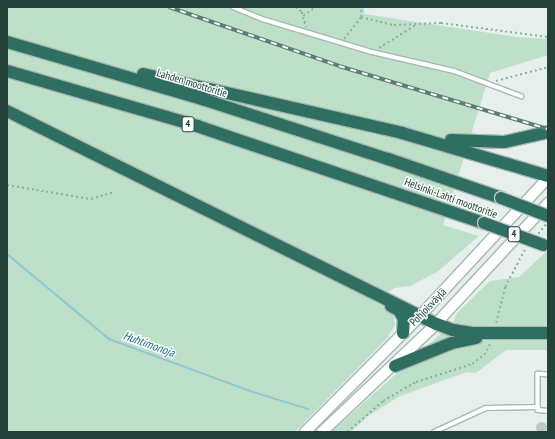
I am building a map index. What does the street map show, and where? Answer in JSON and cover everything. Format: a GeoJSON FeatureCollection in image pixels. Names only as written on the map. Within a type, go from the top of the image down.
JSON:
{"type":"FeatureCollection","features":[{"type":"Feature","properties":{"kind":"highway","name":"Lahden moottoritie"},"geometry":{"type":"LineString","coordinates":[[7,42],[46,52],[368,152]]}},
{"type":"Feature","properties":{"kind":"highway"},"geometry":{"type":"LineString","coordinates":[[46,52],[309,110],[402,133],[548,177]]}},
{"type":"Feature","properties":{"kind":"highway","name":"Helsinki-Lahti moottoritie"},"geometry":{"type":"LineString","coordinates":[[7,71],[150,112],[368,182],[542,243]]}},
{"type":"Feature","properties":{"kind":"highway"},"geometry":{"type":"LineString","coordinates":[[7,111],[437,324],[453,330],[472,333],[548,333]]}},
{"type":"Feature","properties":{"kind":"highway"},"geometry":{"type":"LineString","coordinates":[[402,133],[478,143],[504,142],[548,132]]}},
{"type":"Feature","properties":{"kind":"highway","name":"Helsinki-Lahti moottoritie"},"geometry":{"type":"LineString","coordinates":[[368,152],[501,198],[548,216]]}},
{"type":"Feature","properties":{"kind":"highway"},"geometry":{"type":"LineString","coordinates":[[380,296],[399,310],[404,319],[403,334]]}},
{"type":"Feature","properties":{"kind":"highway"},"geometry":{"type":"LineString","coordinates":[[395,366],[452,343],[509,334]]}},
{"type":"Feature","properties":{"kind":"main road","name":"Pohjoisväylä"},"geometry":{"type":"LineString","coordinates":[[305,432],[403,334],[548,177]]}},
{"type":"Feature","properties":{"kind":"main road","name":"Pohjoisväylä"},"geometry":{"type":"LineString","coordinates":[[322,432],[395,366],[437,324],[548,203]]}},
{"type":"Feature","properties":{"kind":"lane"},"geometry":{"type":"LineString","coordinates":[[233,7],[307,33],[372,52],[454,72],[521,96]]}},
{"type":"Feature","properties":{"kind":"lane"},"geometry":{"type":"LineString","coordinates":[[548,375],[538,374],[538,410],[548,411]]}},
{"type":"Feature","properties":{"kind":"lane"},"geometry":{"type":"LineString","coordinates":[[434,432],[486,408],[538,407]]}},
{"type":"Feature","properties":{"kind":"path"},"geometry":{"type":"LineString","coordinates":[[296,7],[303,16],[307,33]]}},
{"type":"Feature","properties":{"kind":"path"},"geometry":{"type":"LineString","coordinates":[[303,16],[316,7]]}},
{"type":"Feature","properties":{"kind":"path"},"geometry":{"type":"LineString","coordinates":[[341,43],[361,17],[361,7]]}},
{"type":"Feature","properties":{"kind":"path"},"geometry":{"type":"LineString","coordinates":[[361,17],[394,25],[441,23],[548,37]]}},
{"type":"Feature","properties":{"kind":"path"},"geometry":{"type":"LineString","coordinates":[[372,52],[416,25]]}},
{"type":"Feature","properties":{"kind":"path"},"geometry":{"type":"LineString","coordinates":[[487,83],[548,66]]}},
{"type":"Feature","properties":{"kind":"path"},"geometry":{"type":"LineString","coordinates":[[7,185],[91,199],[114,192]]}},
{"type":"Feature","properties":{"kind":"path"},"geometry":{"type":"LineString","coordinates":[[542,243],[548,222]]}},
{"type":"Feature","properties":{"kind":"path"},"geometry":{"type":"LineString","coordinates":[[494,329],[505,287],[529,244]]}},
{"type":"Feature","properties":{"kind":"path"},"geometry":{"type":"LineString","coordinates":[[347,432],[383,401],[416,382],[472,364],[484,355],[490,344]]}},
{"type":"Feature","properties":{"kind":"green space"},"geometry":{"type":"Polygon","coordinates":[[[7,7],[364,7],[364,14],[517,37],[548,39],[548,55],[490,73],[443,225],[479,236],[437,272],[410,286],[395,288],[373,301],[393,312],[395,325],[387,338],[295,432],[7,432],[7,7]]]}},
{"type":"Feature","properties":{"kind":"green space"},"geometry":{"type":"Polygon","coordinates":[[[548,250],[548,350],[506,350],[476,373],[467,372],[400,396],[368,416],[351,432],[331,432],[453,323],[457,313],[490,281],[519,277],[548,250]]]}},
{"type":"Feature","properties":{"kind":"building"},"geometry":{"type":"Polygon","coordinates":[[[539,422],[543,422],[545,423],[545,431],[539,432],[536,429],[536,425],[539,422]]]}},
{"type":"Feature","properties":{"kind":"waterway","name":"Huhtimonoja"},"geometry":{"type":"LineString","coordinates":[[7,254],[109,339],[253,392],[308,409]]}},
{"type":"Feature","properties":{"kind":"railway"},"geometry":{"type":"LineString","coordinates":[[169,7],[339,66],[548,129]]}}]}
